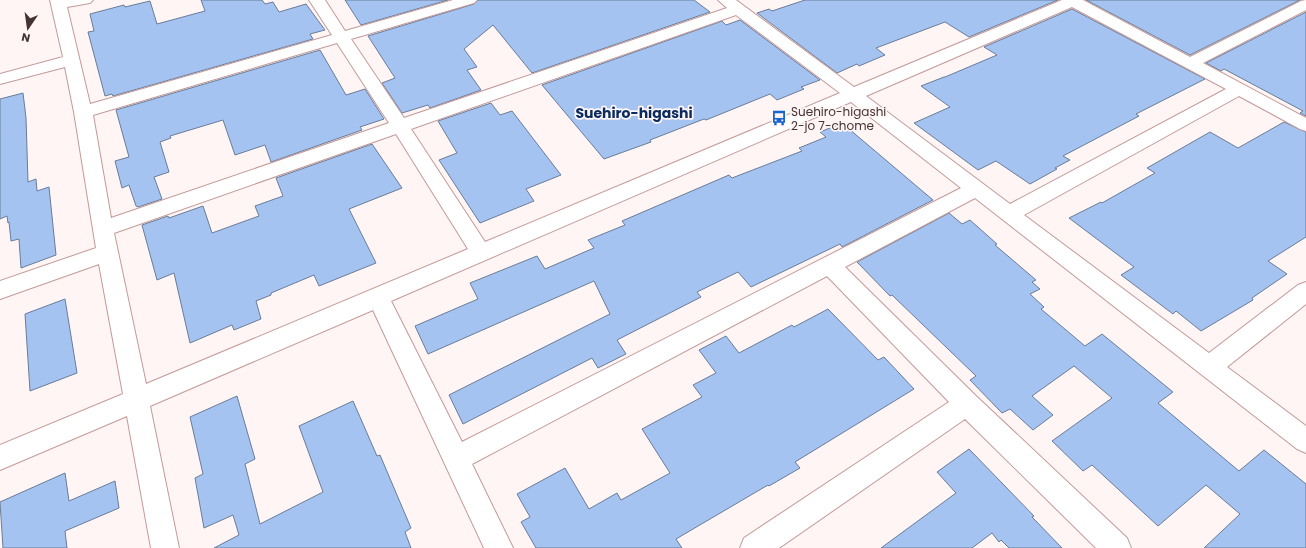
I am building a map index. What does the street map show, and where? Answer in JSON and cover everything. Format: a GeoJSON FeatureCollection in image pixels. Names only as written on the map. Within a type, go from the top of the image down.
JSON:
{"type":"FeatureCollection","features":[{"type":"Feature","properties":{"kind":"street"},"geometry":{"type":"LineString","coordinates":[[85,0],[59,2],[83,112],[103,229],[165,548]]}},
{"type":"Feature","properties":{"kind":"street"},"geometry":{"type":"LineString","coordinates":[[317,0],[481,253]]}},
{"type":"Feature","properties":{"kind":"street"},"geometry":{"type":"LineString","coordinates":[[83,112],[470,0]]}},
{"type":"Feature","properties":{"kind":"street"},"geometry":{"type":"LineString","coordinates":[[0,458],[1074,0],[1306,124]]}},
{"type":"Feature","properties":{"kind":"street"},"geometry":{"type":"LineString","coordinates":[[103,229],[400,126],[736,4],[1306,441]]}},
{"type":"Feature","properties":{"kind":"street"},"geometry":{"type":"LineString","coordinates":[[1190,63],[1306,4]]}},
{"type":"Feature","properties":{"kind":"street"},"geometry":{"type":"LineString","coordinates":[[0,79],[71,60]]}},
{"type":"Feature","properties":{"kind":"street"},"geometry":{"type":"LineString","coordinates":[[1009,214],[1240,89]]}},
{"type":"Feature","properties":{"kind":"street"},"geometry":{"type":"LineString","coordinates":[[455,459],[976,189]]}},
{"type":"Feature","properties":{"kind":"street"},"geometry":{"type":"LineString","coordinates":[[0,290],[108,252]]}},
{"type":"Feature","properties":{"kind":"street"},"geometry":{"type":"LineString","coordinates":[[829,265],[967,404],[1117,548]]}},
{"type":"Feature","properties":{"kind":"street"},"geometry":{"type":"LineString","coordinates":[[1209,367],[1306,291]]}},
{"type":"Feature","properties":{"kind":"street"},"geometry":{"type":"LineString","coordinates":[[378,297],[499,548]]}},
{"type":"Feature","properties":{"kind":"street"},"geometry":{"type":"LineString","coordinates":[[754,548],[967,404]]}},
{"type":"Feature","properties":{"kind":"building"},"geometry":{"type":"Polygon","coordinates":[[[201,0],[262,0],[265,4],[273,2],[279,12],[306,4],[325,30],[310,34],[313,39],[113,96],[112,94],[105,96],[88,32],[94,31],[90,14],[124,5],[125,7],[150,1],[157,24],[205,11],[201,0]]]}},
{"type":"Feature","properties":{"kind":"building"},"geometry":{"type":"Polygon","coordinates":[[[345,0],[448,0],[361,25],[345,0]]]}},
{"type":"Feature","properties":{"kind":"building"},"geometry":{"type":"Polygon","coordinates":[[[478,0],[694,0],[710,12],[532,73],[493,25],[464,49],[477,67],[467,70],[481,90],[430,108],[428,105],[402,113],[382,83],[395,78],[368,36],[474,4],[478,0]]]}},
{"type":"Feature","properties":{"kind":"building"},"geometry":{"type":"Polygon","coordinates":[[[805,0],[1058,0],[969,37],[945,22],[876,48],[885,55],[859,66],[857,64],[837,73],[757,13],[769,9],[772,11],[805,0]]]}},
{"type":"Feature","properties":{"kind":"building"},"geometry":{"type":"Polygon","coordinates":[[[1086,0],[1300,0],[1190,55],[1086,0]]]}},
{"type":"Feature","properties":{"kind":"building"},"geometry":{"type":"Polygon","coordinates":[[[1072,9],[1205,79],[1136,114],[1139,116],[1063,156],[1070,160],[1030,184],[996,161],[978,170],[914,123],[950,107],[921,86],[997,55],[984,47],[1072,9]]]}},
{"type":"Feature","properties":{"kind":"building"},"geometry":{"type":"Polygon","coordinates":[[[1306,12],[1306,116],[1300,113],[1303,111],[1224,69],[1221,71],[1206,63],[1306,12]]]}},
{"type":"Feature","properties":{"kind":"building"},"geometry":{"type":"Polygon","coordinates":[[[740,20],[820,80],[801,87],[804,89],[777,100],[770,94],[706,120],[704,119],[650,140],[651,142],[604,159],[542,85],[722,21],[726,25],[740,20]]]}},
{"type":"Feature","properties":{"kind":"building"},"geometry":{"type":"Polygon","coordinates":[[[320,50],[346,95],[365,89],[384,119],[360,127],[362,130],[271,162],[265,145],[235,155],[223,120],[170,136],[171,138],[160,142],[169,172],[154,177],[162,199],[138,207],[136,206],[129,185],[122,188],[115,161],[129,157],[116,110],[320,50]]]}},
{"type":"Feature","properties":{"kind":"building"},"geometry":{"type":"Polygon","coordinates":[[[23,93],[26,118],[28,182],[36,179],[37,191],[49,187],[56,255],[21,268],[19,239],[11,241],[7,216],[0,219],[0,99],[23,93]]]}},
{"type":"Feature","properties":{"kind":"building"},"geometry":{"type":"Polygon","coordinates":[[[491,103],[500,115],[512,111],[561,175],[526,189],[534,201],[480,223],[439,160],[457,153],[438,121],[491,103]]]}},
{"type":"Feature","properties":{"kind":"building"},"geometry":{"type":"Polygon","coordinates":[[[1284,122],[1306,132],[1306,237],[1268,261],[1287,274],[1252,298],[1253,300],[1201,331],[1176,311],[1173,314],[1121,275],[1134,267],[1069,218],[1101,202],[1102,203],[1155,173],[1147,168],[1210,132],[1238,148],[1284,122]]]}},
{"type":"Feature","properties":{"kind":"building"},"geometry":{"type":"Polygon","coordinates":[[[842,123],[933,200],[842,247],[840,244],[751,287],[738,272],[697,292],[701,297],[617,340],[626,354],[598,368],[592,358],[463,424],[449,395],[610,314],[594,281],[428,354],[415,326],[478,299],[470,283],[537,256],[545,269],[594,248],[588,240],[625,225],[622,221],[729,175],[732,178],[802,151],[799,148],[826,137],[820,132],[842,123]]]}},
{"type":"Feature","properties":{"kind":"building"},"geometry":{"type":"Polygon","coordinates":[[[372,144],[402,188],[349,209],[376,263],[319,286],[314,275],[271,293],[271,295],[256,301],[261,319],[234,330],[232,325],[190,343],[174,273],[157,280],[142,225],[168,216],[169,218],[203,206],[212,233],[259,216],[255,206],[283,196],[276,178],[372,144]]]}},
{"type":"Feature","properties":{"kind":"building"},"geometry":{"type":"Polygon","coordinates":[[[949,213],[962,224],[970,220],[997,244],[995,245],[1036,280],[1032,282],[1040,289],[1030,294],[1044,307],[1041,309],[1085,346],[1102,334],[1173,392],[1158,403],[1239,471],[1264,450],[1306,484],[1306,548],[1204,548],[1240,514],[1206,485],[1158,526],[1092,465],[1083,471],[1052,441],[1112,398],[1074,366],[1032,396],[1053,415],[1033,430],[1010,409],[1002,413],[970,380],[976,376],[892,295],[890,296],[857,262],[949,213]]]}},
{"type":"Feature","properties":{"kind":"building"},"geometry":{"type":"Polygon","coordinates":[[[65,299],[77,373],[30,391],[25,314],[65,299]]]}},
{"type":"Feature","properties":{"kind":"building"},"geometry":{"type":"Polygon","coordinates":[[[828,309],[878,360],[884,357],[914,389],[795,462],[800,468],[676,539],[682,548],[536,548],[521,522],[530,517],[517,494],[565,468],[589,509],[617,493],[621,500],[670,473],[642,429],[702,397],[693,385],[716,373],[699,350],[726,336],[739,353],[792,325],[794,327],[828,309]]]}},
{"type":"Feature","properties":{"kind":"building"},"geometry":{"type":"Polygon","coordinates":[[[237,396],[255,459],[245,464],[260,524],[323,492],[299,426],[353,401],[377,456],[380,455],[411,528],[405,532],[411,548],[214,548],[239,535],[233,515],[204,528],[195,478],[203,474],[190,417],[237,396]]]}},
{"type":"Feature","properties":{"kind":"building"},"geometry":{"type":"Polygon","coordinates":[[[969,449],[1034,516],[1032,517],[1062,548],[1009,548],[1001,540],[999,542],[992,533],[972,548],[881,548],[956,493],[937,472],[969,449]]]}},
{"type":"Feature","properties":{"kind":"building"},"geometry":{"type":"Polygon","coordinates":[[[65,473],[69,501],[115,481],[119,508],[65,531],[67,548],[3,548],[0,502],[65,473]]]}},
{"type":"Feature","properties":{"kind":"place","name":"Suehiro-higashi 2-jo 7-chome"},"geometry":{"type":"Point","coordinates":[779,118]}},
{"type":"Feature","properties":{"kind":"district","name":"Suehiro-higashi"},"geometry":{"type":"Point","coordinates":[634,113]}}]}
